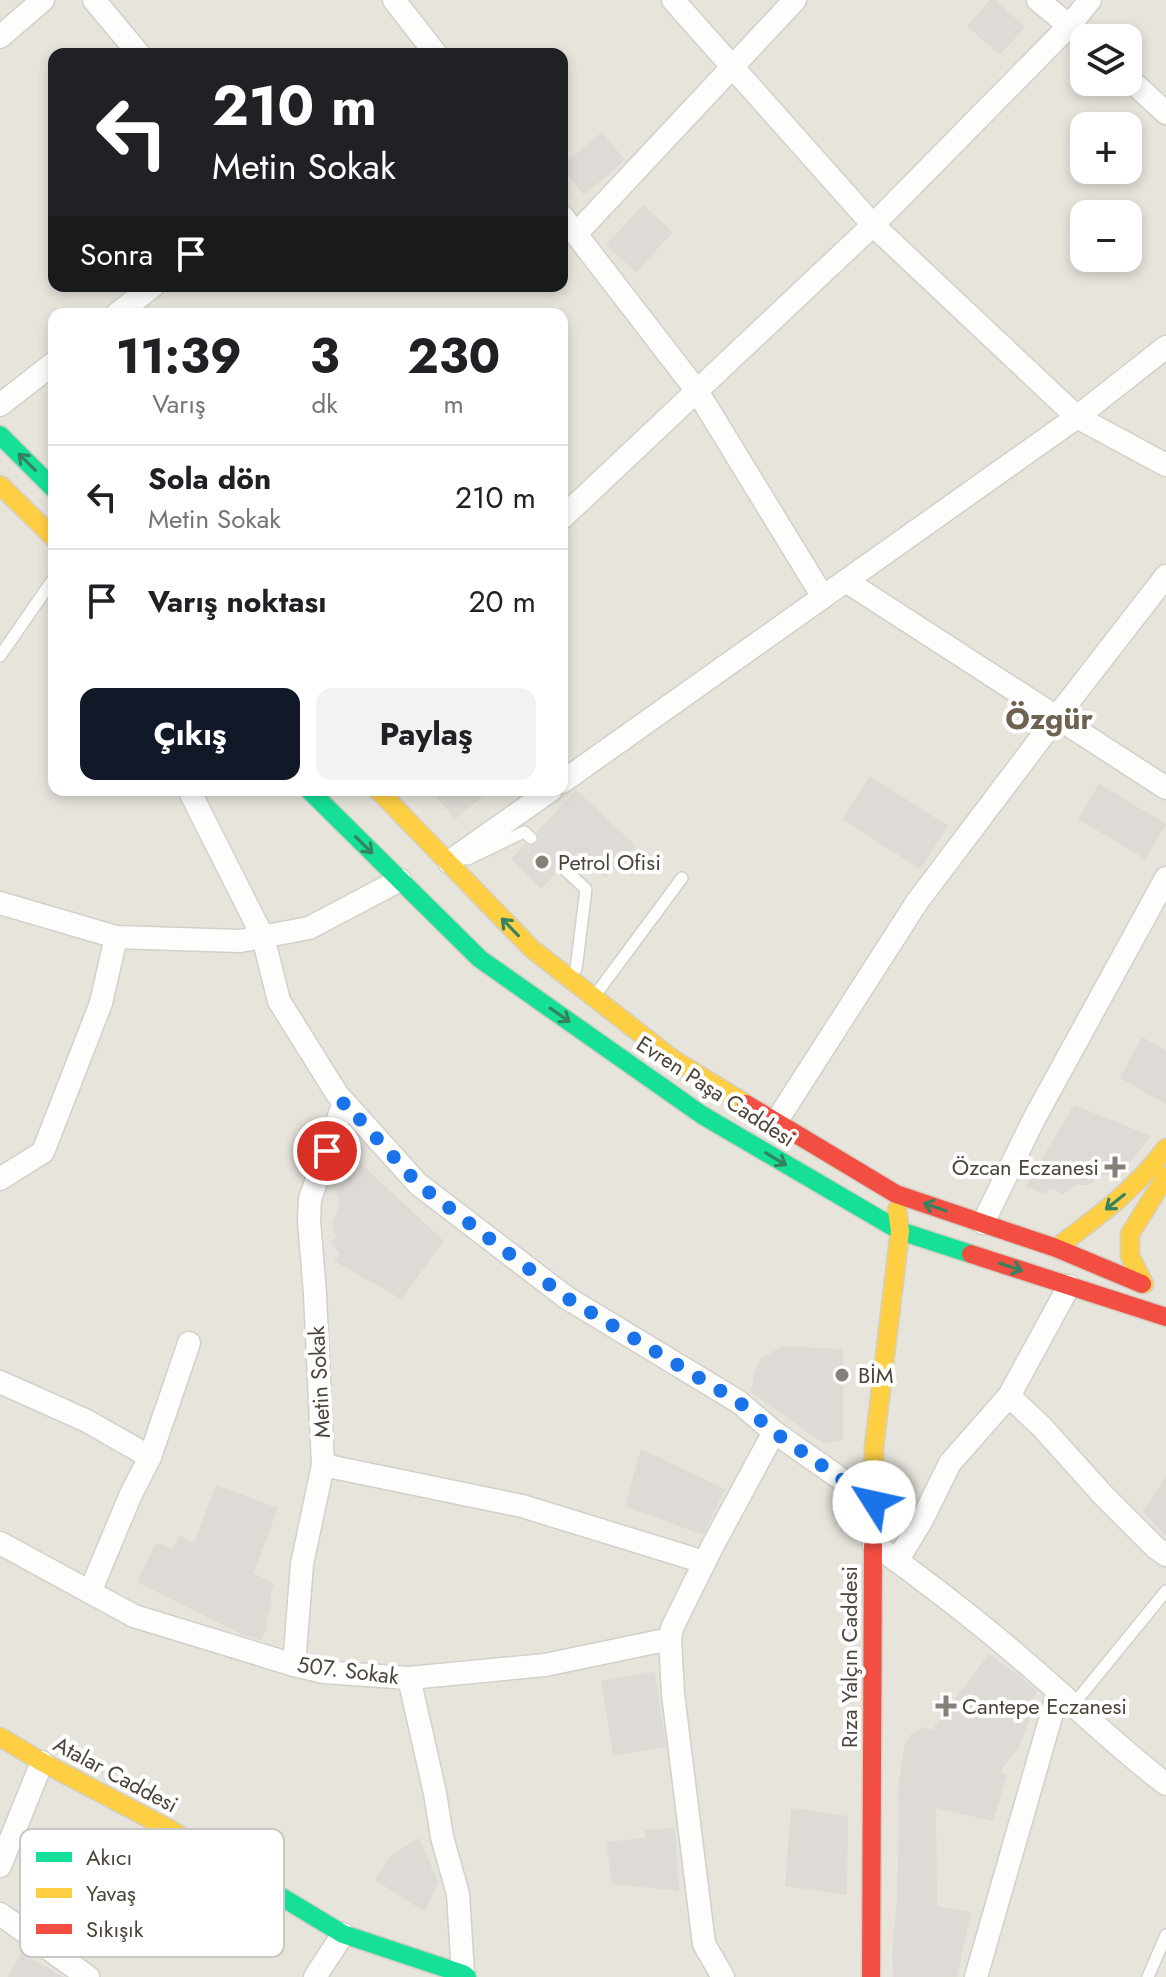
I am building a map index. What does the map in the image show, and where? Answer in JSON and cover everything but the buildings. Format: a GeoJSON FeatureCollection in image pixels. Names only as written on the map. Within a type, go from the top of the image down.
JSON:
{"type":"FeatureCollection","features":[{"type":"Feature","properties":{"kind":"main road"},"geometry":{"type":"LineString","coordinates":[[0,435],[48,483]]}},
{"type":"Feature","properties":{"kind":"main road"},"geometry":{"type":"LineString","coordinates":[[0,485],[48,532]]}},
{"type":"Feature","properties":{"kind":"main road","name":"Evren Paşa Caddesi"},"geometry":{"type":"LineString","coordinates":[[315,796],[480,959],[702,1115],[900,1231],[1166,1317]]}},
{"type":"Feature","properties":{"kind":"main road","name":"Evren Paşa Caddesi"},"geometry":{"type":"LineString","coordinates":[[384,796],[532,949],[674,1060],[896,1194],[1056,1248],[1166,1292]]}},
{"type":"Feature","properties":{"kind":"main road"},"geometry":{"type":"LineString","coordinates":[[1056,1248],[1121,1199],[1155,1165],[1166,1148]]}},
{"type":"Feature","properties":{"kind":"main road"},"geometry":{"type":"LineString","coordinates":[[1144,1284],[1130,1256],[1130,1234],[1166,1176]]}},
{"type":"Feature","properties":{"kind":"main road","name":"Rıza Yalçın Caddesi"},"geometry":{"type":"LineString","coordinates":[[871,1977],[874,1447],[900,1231],[896,1194]]}},
{"type":"Feature","properties":{"kind":"main road","name":"Atalar Caddesi"},"geometry":{"type":"LineString","coordinates":[[0,1737],[169,1829]]}},
{"type":"Feature","properties":{"kind":"main road","name":"Atalar Caddesi"},"geometry":{"type":"LineString","coordinates":[[284,1898],[343,1934],[465,1976]]}},
{"type":"Feature","properties":{"kind":"street"},"geometry":{"type":"LineString","coordinates":[[0,37],[43,0]]}},
{"type":"Feature","properties":{"kind":"street"},"geometry":{"type":"LineString","coordinates":[[94,0],[134,48]]}},
{"type":"Feature","properties":{"kind":"street"},"geometry":{"type":"LineString","coordinates":[[394,0],[431,48]]}},
{"type":"Feature","properties":{"kind":"street"},"geometry":{"type":"LineString","coordinates":[[673,0],[873,225],[1077,417],[1166,465]]}},
{"type":"Feature","properties":{"kind":"street"},"geometry":{"type":"LineString","coordinates":[[795,0],[732,68],[569,225],[697,391],[823,597]]}},
{"type":"Feature","properties":{"kind":"street"},"geometry":{"type":"LineString","coordinates":[[1038,0],[1070,26]]}},
{"type":"Feature","properties":{"kind":"street"},"geometry":{"type":"LineString","coordinates":[[1080,24],[1090,0]]}},
{"type":"Feature","properties":{"kind":"street"},"geometry":{"type":"LineString","coordinates":[[568,512],[1070,39]]}},
{"type":"Feature","properties":{"kind":"street"},"geometry":{"type":"LineString","coordinates":[[1142,91],[1166,113]]}},
{"type":"Feature","properties":{"kind":"street"},"geometry":{"type":"LineString","coordinates":[[125,308],[145,292]]}},
{"type":"Feature","properties":{"kind":"street"},"geometry":{"type":"LineString","coordinates":[[568,778],[1077,417],[1166,347]]}},
{"type":"Feature","properties":{"kind":"street"},"geometry":{"type":"LineString","coordinates":[[0,405],[48,368]]}},
{"type":"Feature","properties":{"kind":"street"},"geometry":{"type":"LineString","coordinates":[[776,1122],[917,902],[1166,576]]}},
{"type":"Feature","properties":{"kind":"street"},"geometry":{"type":"LineString","coordinates":[[846,581],[1166,788]]}},
{"type":"Feature","properties":{"kind":"street"},"geometry":{"type":"LineString","coordinates":[[192,796],[263,937],[279,1001],[337,1094],[418,1184],[567,1298],[739,1402],[774,1432],[874,1502]]}},
{"type":"Feature","properties":{"kind":"street"},"geometry":{"type":"LineString","coordinates":[[451,864],[543,796]]}},
{"type":"Feature","properties":{"kind":"street"},"geometry":{"type":"LineString","coordinates":[[983,1223],[1034,1119],[1166,878]]}},
{"type":"Feature","properties":{"kind":"street"},"geometry":{"type":"LineString","coordinates":[[0,903],[116,937],[240,941],[309,928],[400,880]]}},
{"type":"Feature","properties":{"kind":"street"},"geometry":{"type":"LineString","coordinates":[[0,1179],[43,1152],[101,1003],[116,937]]}},
{"type":"Feature","properties":{"kind":"street","name":"Metin Sokak"},"geometry":{"type":"LineString","coordinates":[[294,1665],[302,1564],[323,1465],[310,1199],[344,1102]]}},
{"type":"Feature","properties":{"kind":"street"},"geometry":{"type":"LineString","coordinates":[[897,1561],[923,1518],[950,1463],[1009,1396],[1069,1286]]}},
{"type":"Feature","properties":{"kind":"street"},"geometry":{"type":"LineString","coordinates":[[90,1592],[150,1457],[189,1343]]}},
{"type":"Feature","properties":{"kind":"street"},"geometry":{"type":"LineString","coordinates":[[0,1382],[87,1421],[150,1457]]}},
{"type":"Feature","properties":{"kind":"street"},"geometry":{"type":"LineString","coordinates":[[1009,1396],[1042,1427],[1103,1495],[1166,1555]]}},
{"type":"Feature","properties":{"kind":"street"},"geometry":{"type":"LineString","coordinates":[[723,1977],[704,1944],[673,1694],[670,1639],[672,1628],[704,1562],[774,1432]]}},
{"type":"Feature","properties":{"kind":"street"},"geometry":{"type":"LineString","coordinates":[[323,1465],[522,1506],[704,1562]]}},
{"type":"Feature","properties":{"kind":"street","name":"507. Sokak"},"geometry":{"type":"LineString","coordinates":[[0,1543],[134,1616],[324,1672],[409,1678],[545,1665],[670,1639]]}},
{"type":"Feature","properties":{"kind":"street"},"geometry":{"type":"LineString","coordinates":[[874,1544],[953,1604],[1066,1698],[1130,1757],[1166,1784]]}},
{"type":"Feature","properties":{"kind":"street"},"geometry":{"type":"LineString","coordinates":[[409,1678],[442,1837],[458,1894],[465,1976]]}},
{"type":"Feature","properties":{"kind":"street"},"geometry":{"type":"LineString","coordinates":[[976,1977],[1066,1698]]}},
{"type":"Feature","properties":{"kind":"street"},"geometry":{"type":"LineString","coordinates":[[0,1866],[42,1762]]}},
{"type":"Feature","properties":{"kind":"street"},"geometry":{"type":"LineString","coordinates":[[0,1914],[20,1928]]}},
{"type":"Feature","properties":{"kind":"street"},"geometry":{"type":"LineString","coordinates":[[315,1977],[343,1934]]}},
{"type":"Feature","properties":{"kind":"street"},"geometry":{"type":"LineString","coordinates":[[60,1957],[88,1977]]}},
{"type":"Feature","properties":{"kind":"lane"},"geometry":{"type":"LineString","coordinates":[[0,656],[48,587]]}},
{"type":"Feature","properties":{"kind":"lane"},"geometry":{"type":"LineString","coordinates":[[451,864],[524,832],[531,838]]}},
{"type":"Feature","properties":{"kind":"lane"},"geometry":{"type":"LineString","coordinates":[[562,867],[586,889],[574,982]]}},
{"type":"Feature","properties":{"kind":"lane"},"geometry":{"type":"LineString","coordinates":[[594,997],[682,878]]}},
{"type":"Feature","properties":{"kind":"lane"},"geometry":{"type":"LineString","coordinates":[[1066,1698],[1166,1591]]}},
{"type":"Feature","properties":{"kind":"lane"},"geometry":{"type":"LineString","coordinates":[[1148,1977],[1166,1935]]}},
{"type":"Feature","properties":{"kind":"shaded area"},"geometry":{"type":"Polygon","coordinates":[[[0,0],[1166,0],[1166,1977],[0,1977],[0,0]]]}},
{"type":"Feature","properties":{"kind":"traffic: fast"},"geometry":{"type":"LineString","coordinates":[[0,435],[48,483]]}},
{"type":"Feature","properties":{"kind":"traffic: fast"},"geometry":{"type":"LineString","coordinates":[[315,796],[480,959],[702,1115],[900,1231],[971,1254]]}},
{"type":"Feature","properties":{"kind":"traffic: fast"},"geometry":{"type":"LineString","coordinates":[[284,1898],[343,1934],[467,1977]]}},
{"type":"Feature","properties":{"kind":"traffic: slow"},"geometry":{"type":"LineString","coordinates":[[0,485],[48,532]]}},
{"type":"Feature","properties":{"kind":"traffic: slow"},"geometry":{"type":"LineString","coordinates":[[384,796],[532,949],[674,1060],[746,1104]]}},
{"type":"Feature","properties":{"kind":"traffic: slow"},"geometry":{"type":"LineString","coordinates":[[1056,1248],[1129,1190],[1166,1148]]}},
{"type":"Feature","properties":{"kind":"traffic: slow"},"geometry":{"type":"LineString","coordinates":[[1144,1284],[1130,1256],[1130,1234],[1166,1176]]}},
{"type":"Feature","properties":{"kind":"traffic: slow"},"geometry":{"type":"LineString","coordinates":[[873,1546],[874,1447],[900,1231],[897,1210]]}},
{"type":"Feature","properties":{"kind":"traffic: slow"},"geometry":{"type":"LineString","coordinates":[[0,1737],[169,1829]]}},
{"type":"Feature","properties":{"kind":"traffic: jam"},"geometry":{"type":"LineString","coordinates":[[746,1104],[896,1194],[1056,1248],[1142,1284]]}},
{"type":"Feature","properties":{"kind":"traffic: jam"},"geometry":{"type":"LineString","coordinates":[[971,1254],[1166,1317]]}},
{"type":"Feature","properties":{"kind":"traffic: jam"},"geometry":{"type":"LineString","coordinates":[[871,1977],[873,1546]]}},
{"type":"Feature","properties":{"kind":"place","name":"Petrol Ofisi"},"geometry":{"type":"Point","coordinates":[542,862]}},
{"type":"Feature","properties":{"kind":"place","name":"Özcan Eczanesi"},"geometry":{"type":"Point","coordinates":[1115,1167]}},
{"type":"Feature","properties":{"kind":"place","name":"BİM"},"geometry":{"type":"Point","coordinates":[842,1375]}},
{"type":"Feature","properties":{"kind":"place","name":"Cantepe Eczanesi"},"geometry":{"type":"Point","coordinates":[946,1706]}},
{"type":"Feature","properties":{"kind":"district","name":"Özgür"},"geometry":{"type":"Point","coordinates":[1049,718]}},
{"type":"Feature","properties":{"kind":"route"},"geometry":{"type":"LineString","coordinates":[[327,1151],[344,1102],[418,1184],[567,1298],[739,1402],[774,1432],[874,1502]]}}]}
